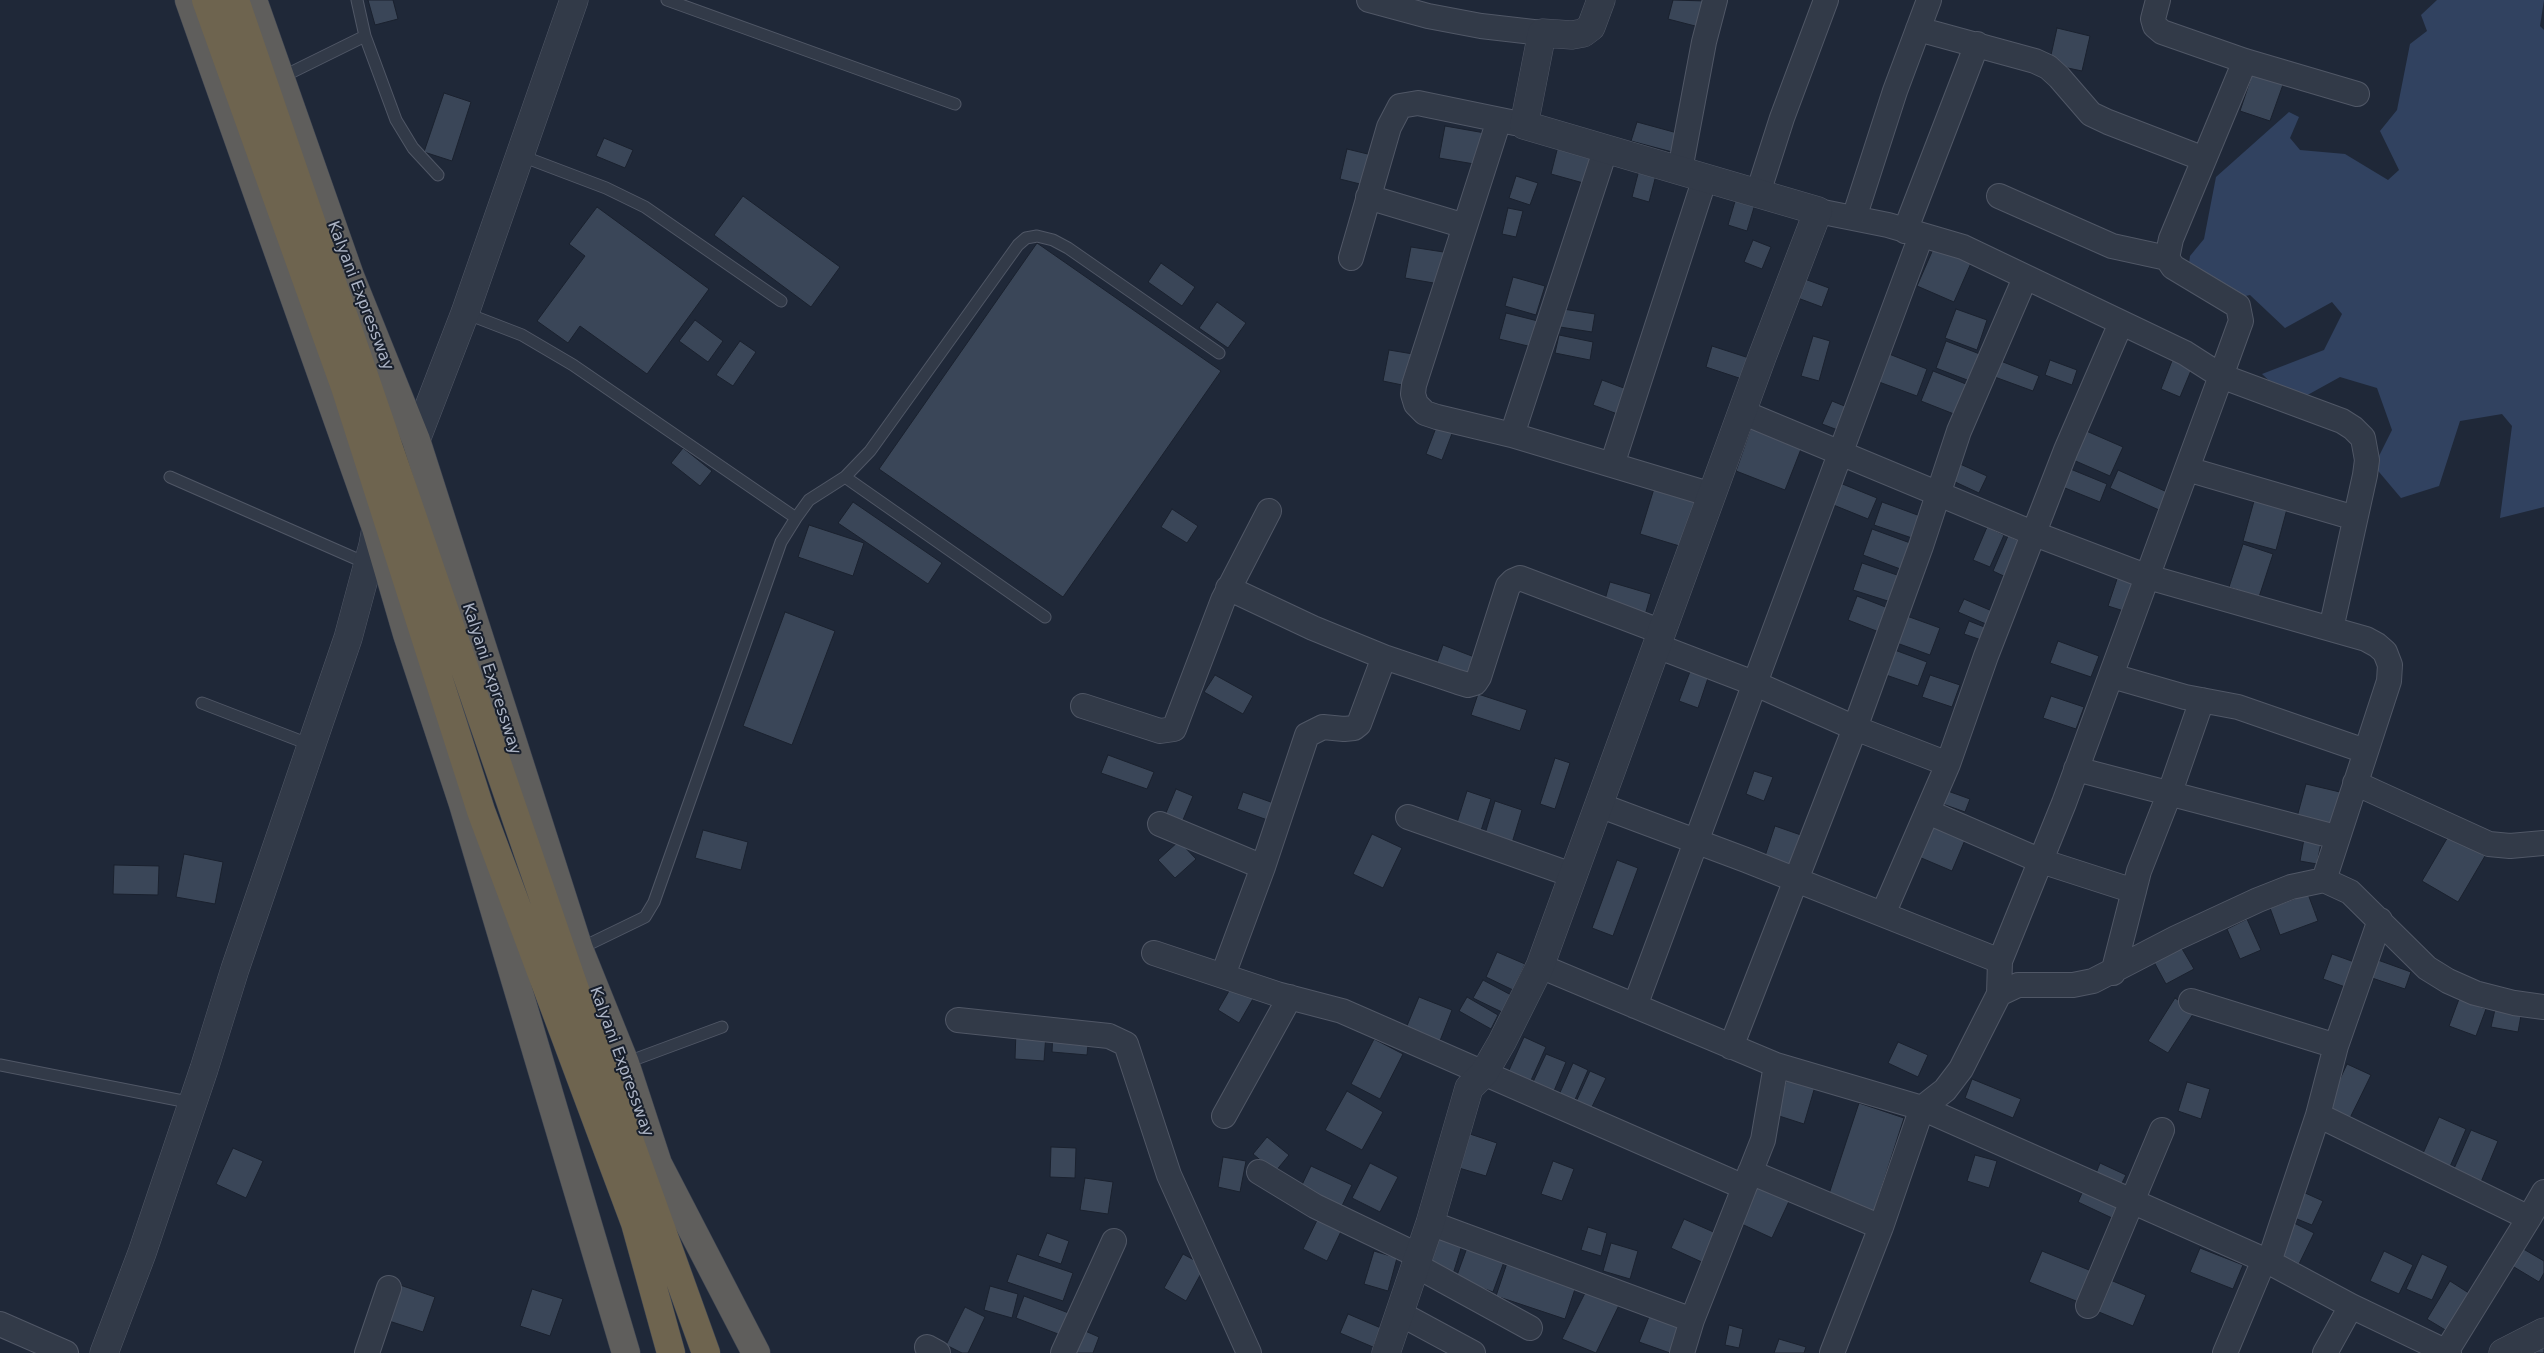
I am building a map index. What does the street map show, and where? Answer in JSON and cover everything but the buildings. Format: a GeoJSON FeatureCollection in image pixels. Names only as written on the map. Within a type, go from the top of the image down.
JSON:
{"type":"FeatureCollection","features":[{"type":"Feature","properties":{"kind":"highway"},"geometry":{"type":"LineString","coordinates":[[189,0],[376,528],[407,634],[464,804],[626,1353]]}},
{"type":"Feature","properties":{"kind":"highway"},"geometry":{"type":"LineString","coordinates":[[206,0],[345,387],[481,811],[635,1223],[671,1353]]}},
{"type":"Feature","properties":{"kind":"highway"},"geometry":{"type":"LineString","coordinates":[[235,0],[572,982],[706,1353]]}},
{"type":"Feature","properties":{"kind":"highway","name":"Kalyani Expressway"},"geometry":{"type":"LineString","coordinates":[[254,0],[350,276],[416,440],[578,949],[625,1062],[658,1164],[754,1350]]}},
{"type":"Feature","properties":{"kind":"street"},"geometry":{"type":"LineString","coordinates":[[416,440],[465,313],[574,0]]}},
{"type":"Feature","properties":{"kind":"street"},"geometry":{"type":"LineString","coordinates":[[1369,0],[1428,16],[1481,26],[1572,35],[1583,33],[1591,28],[1602,0]]}},
{"type":"Feature","properties":{"kind":"street"},"geometry":{"type":"LineString","coordinates":[[1612,465],[1693,174],[1704,42],[1715,0]]}},
{"type":"Feature","properties":{"kind":"street"},"geometry":{"type":"LineString","coordinates":[[1758,193],[1782,118],[1826,0]]}},
{"type":"Feature","properties":{"kind":"street"},"geometry":{"type":"LineString","coordinates":[[1854,218],[1929,0]]}},
{"type":"Feature","properties":{"kind":"street"},"geometry":{"type":"LineString","coordinates":[[2158,0],[2153,19],[2155,26],[2162,32],[2245,61],[2357,94]]}},
{"type":"Feature","properties":{"kind":"street"},"geometry":{"type":"LineString","coordinates":[[1918,29],[2019,55],[2048,67],[2091,114],[2204,159]]}},
{"type":"Feature","properties":{"kind":"street"},"geometry":{"type":"LineString","coordinates":[[1542,33],[1512,123],[1465,226],[1414,385],[1413,394],[1416,404],[1425,413],[1512,434],[1712,494]]}},
{"type":"Feature","properties":{"kind":"street"},"geometry":{"type":"LineString","coordinates":[[1635,1006],[1698,841],[1839,454],[1977,44]]}},
{"type":"Feature","properties":{"kind":"street"},"geometry":{"type":"LineString","coordinates":[[2167,258],[2171,239],[2245,61]]}},
{"type":"Feature","properties":{"kind":"street"},"geometry":{"type":"LineString","coordinates":[[1351,258],[1389,127],[1400,106],[1418,103],[1512,123],[1606,148],[1818,211],[1854,218],[1963,247],[2185,353],[2221,376],[2342,421],[2363,438],[2367,460],[2331,629]]}},
{"type":"Feature","properties":{"kind":"street"},"geometry":{"type":"LineString","coordinates":[[1512,434],[1606,148]]}},
{"type":"Feature","properties":{"kind":"street"},"geometry":{"type":"LineString","coordinates":[[1832,1353],[1881,1227],[1922,1108],[1945,1090],[1961,1069],[1999,994],[2000,961],[2041,861],[2112,676],[2241,322],[2238,306],[2173,267],[2167,258],[2112,246],[1999,196]]}},
{"type":"Feature","properties":{"kind":"street"},"geometry":{"type":"LineString","coordinates":[[1368,197],[1465,226]]}},
{"type":"Feature","properties":{"kind":"street"},"geometry":{"type":"LineString","coordinates":[[1386,1353],[1430,1223],[1469,1088],[1484,1072],[1540,966],[1742,412],[1818,211]]}},
{"type":"Feature","properties":{"kind":"street"},"geometry":{"type":"LineString","coordinates":[[1731,1047],[1855,728],[1959,431],[2025,278]]}},
{"type":"Feature","properties":{"kind":"street"},"geometry":{"type":"LineString","coordinates":[[1883,914],[1948,764],[1986,656],[2073,433],[2121,323]]}},
{"type":"Feature","properties":{"kind":"street"},"geometry":{"type":"LineString","coordinates":[[1742,412],[2035,534],[2148,577],[2331,629],[2377,645],[2385,652],[2390,665],[2389,681],[2336,837],[2324,880]]}},
{"type":"Feature","properties":{"kind":"street"},"geometry":{"type":"LineString","coordinates":[[2187,469],[2355,518]]}},
{"type":"Feature","properties":{"kind":"street"},"geometry":{"type":"LineString","coordinates":[[1083,706],[1160,731],[1174,729],[1228,588],[1269,511]]}},
{"type":"Feature","properties":{"kind":"street"},"geometry":{"type":"LineString","coordinates":[[104,1353],[142,1253],[235,969],[348,638],[376,528]]}},
{"type":"Feature","properties":{"kind":"street"},"geometry":{"type":"LineString","coordinates":[[1228,588],[1313,628],[1384,657],[1468,685],[1475,683],[1480,677],[1508,586],[1520,578],[1660,639],[1855,728],[1948,764]]}},
{"type":"Feature","properties":{"kind":"street"},"geometry":{"type":"LineString","coordinates":[[1222,975],[1263,867],[1307,735],[1323,727],[1344,729],[1354,728],[1359,724],[1384,657]]}},
{"type":"Feature","properties":{"kind":"street"},"geometry":{"type":"LineString","coordinates":[[2112,676],[2202,700],[2238,707],[2365,751]]}},
{"type":"Feature","properties":{"kind":"street"},"geometry":{"type":"LineString","coordinates":[[2114,973],[2127,910],[2139,871],[2170,792],[2202,700]]}},
{"type":"Feature","properties":{"kind":"street"},"geometry":{"type":"LineString","coordinates":[[2076,769],[2170,792],[2336,837]]}},
{"type":"Feature","properties":{"kind":"street"},"geometry":{"type":"LineString","coordinates":[[2355,783],[2488,844],[2510,846],[2544,843]]}},
{"type":"Feature","properties":{"kind":"street"},"geometry":{"type":"LineString","coordinates":[[1600,805],[1698,841],[2000,961]]}},
{"type":"Feature","properties":{"kind":"street"},"geometry":{"type":"LineString","coordinates":[[1928,812],[2041,861],[2134,891]]}},
{"type":"Feature","properties":{"kind":"street"},"geometry":{"type":"LineString","coordinates":[[1408,817],[1572,875]]}},
{"type":"Feature","properties":{"kind":"street"},"geometry":{"type":"LineString","coordinates":[[1160,824],[1263,867]]}},
{"type":"Feature","properties":{"kind":"street"},"geometry":{"type":"LineString","coordinates":[[1999,994],[2018,985],[2035,983],[2073,985],[2093,981],[2114,973],[2176,938],[2258,900],[2291,887],[2324,880],[2350,892],[2427,968],[2448,981],[2475,993],[2514,1003],[2544,1007]]}},
{"type":"Feature","properties":{"kind":"street"},"geometry":{"type":"LineString","coordinates":[[2224,1353],[2266,1261],[2318,1115],[2336,1046],[2380,920]]}},
{"type":"Feature","properties":{"kind":"street"},"geometry":{"type":"LineString","coordinates":[[1154,953],[1290,997],[1342,1011],[1484,1072],[1747,1180],[1881,1227]]}},
{"type":"Feature","properties":{"kind":"street"},"geometry":{"type":"LineString","coordinates":[[1540,966],[1776,1065],[1922,1108],[2266,1261],[2351,1306],[2448,1353],[2544,1192]]}},
{"type":"Feature","properties":{"kind":"street"},"geometry":{"type":"LineString","coordinates":[[1224,1116],[1290,997]]}},
{"type":"Feature","properties":{"kind":"street"},"geometry":{"type":"LineString","coordinates":[[2191,1001],[2336,1046]]}},
{"type":"Feature","properties":{"kind":"street"},"geometry":{"type":"LineString","coordinates":[[958,1020],[1109,1036],[1126,1044],[1169,1174],[1249,1353]]}},
{"type":"Feature","properties":{"kind":"street"},"geometry":{"type":"LineString","coordinates":[[1682,1353],[1692,1320],[1762,1140],[1776,1065]]}},
{"type":"Feature","properties":{"kind":"street"},"geometry":{"type":"LineString","coordinates":[[2318,1115],[2529,1218]]}},
{"type":"Feature","properties":{"kind":"street"},"geometry":{"type":"LineString","coordinates":[[2088,1306],[2162,1130]]}},
{"type":"Feature","properties":{"kind":"street"},"geometry":{"type":"LineString","coordinates":[[1259,1172],[1315,1206],[1417,1261],[1530,1328]]}},
{"type":"Feature","properties":{"kind":"street"},"geometry":{"type":"LineString","coordinates":[[1430,1223],[1692,1320]]}},
{"type":"Feature","properties":{"kind":"street"},"geometry":{"type":"LineString","coordinates":[[1063,1353],[1114,1241]]}},
{"type":"Feature","properties":{"kind":"street"},"geometry":{"type":"LineString","coordinates":[[367,1353],[389,1288]]}},
{"type":"Feature","properties":{"kind":"street"},"geometry":{"type":"LineString","coordinates":[[2325,1353],[2351,1306]]}},
{"type":"Feature","properties":{"kind":"street"},"geometry":{"type":"LineString","coordinates":[[1399,1313],[1473,1353]]}},
{"type":"Feature","properties":{"kind":"street"},"geometry":{"type":"LineString","coordinates":[[0,1324],[66,1353]]}},
{"type":"Feature","properties":{"kind":"street"},"geometry":{"type":"LineString","coordinates":[[2503,1353],[2544,1332]]}},
{"type":"Feature","properties":{"kind":"lane"},"geometry":{"type":"LineString","coordinates":[[357,0],[366,36],[396,120],[413,148],[438,175]]}},
{"type":"Feature","properties":{"kind":"lane"},"geometry":{"type":"LineString","coordinates":[[667,0],[955,104]]}},
{"type":"Feature","properties":{"kind":"lane"},"geometry":{"type":"LineString","coordinates":[[282,78],[366,36]]}},
{"type":"Feature","properties":{"kind":"lane"},"geometry":{"type":"LineString","coordinates":[[519,155],[606,188],[644,207],[781,301]]}},
{"type":"Feature","properties":{"kind":"lane"},"geometry":{"type":"LineString","coordinates":[[578,949],[644,917],[654,902],[781,542],[810,500],[845,477],[870,451],[1018,245],[1026,238],[1037,236],[1053,240],[1068,248],[1219,353]]}},
{"type":"Feature","properties":{"kind":"lane"},"geometry":{"type":"LineString","coordinates":[[465,313],[522,336],[573,365],[796,518]]}},
{"type":"Feature","properties":{"kind":"lane"},"geometry":{"type":"LineString","coordinates":[[170,477],[368,564]]}},
{"type":"Feature","properties":{"kind":"lane"},"geometry":{"type":"LineString","coordinates":[[845,477],[1045,617]]}},
{"type":"Feature","properties":{"kind":"lane"},"geometry":{"type":"LineString","coordinates":[[202,703],[311,745]]}},
{"type":"Feature","properties":{"kind":"lane"},"geometry":{"type":"LineString","coordinates":[[625,1062],[722,1027]]}},
{"type":"Feature","properties":{"kind":"lane"},"geometry":{"type":"LineString","coordinates":[[0,1065],[192,1103]]}},
{"type":"Feature","properties":{"kind":"water"},"geometry":{"type":"Polygon","coordinates":[[[2437,0],[2544,0],[2540,26],[2544,30],[2544,507],[2500,518],[2512,426],[2502,414],[2460,421],[2439,486],[2401,498],[2374,466],[2392,430],[2377,388],[2340,377],[2293,403],[2262,374],[2324,350],[2342,314],[2332,302],[2285,328],[2250,295],[2227,300],[2214,277],[2188,271],[2190,256],[2204,239],[2216,177],[2289,112],[2299,117],[2290,138],[2300,150],[2345,154],[2388,180],[2399,170],[2380,131],[2397,110],[2410,44],[2427,31],[2421,15],[2437,0]]]}}]}
